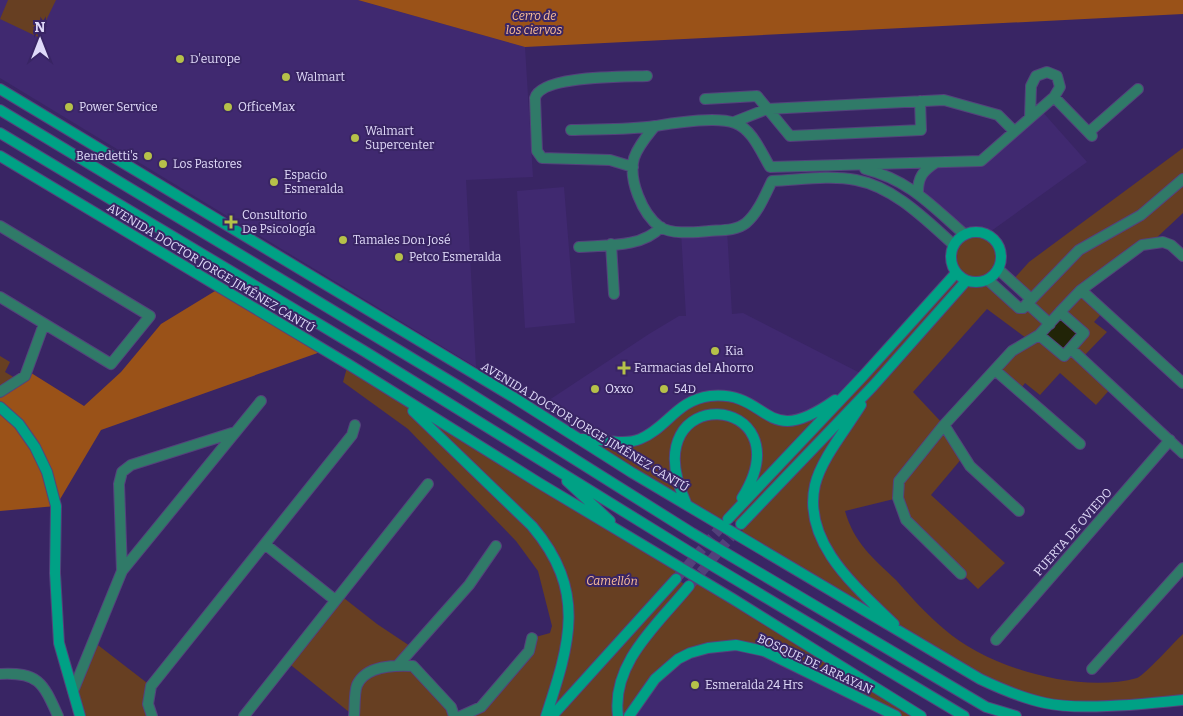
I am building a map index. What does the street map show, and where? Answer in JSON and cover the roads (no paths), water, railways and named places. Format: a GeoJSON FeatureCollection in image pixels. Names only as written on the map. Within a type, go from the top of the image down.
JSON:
{"type":"FeatureCollection","features":[{"type":"Feature","properties":{"kind":"street"},"geometry":{"type":"LineString","coordinates":[[734,122],[749,133],[770,167],[981,161],[1054,97],[1060,87],[1056,76],[1047,72],[1036,76],[1032,86],[1030,118]]}},
{"type":"Feature","properties":{"kind":"street"},"geometry":{"type":"LineString","coordinates":[[633,167],[610,160],[542,158],[538,151],[535,98],[536,92],[541,88],[576,79],[647,76]]}},
{"type":"Feature","properties":{"kind":"street","name":"AVENIDA DOCTOR JORGE JIMÉNEZ CANTÚ"},"geometry":{"type":"LineString","coordinates":[[0,89],[980,679],[1012,694],[1047,704],[1081,706],[1183,700]]}},
{"type":"Feature","properties":{"kind":"street"},"geometry":{"type":"LineString","coordinates":[[1054,97],[1090,134],[1138,90]]}},
{"type":"Feature","properties":{"kind":"street"},"geometry":{"type":"LineString","coordinates":[[706,99],[757,96],[790,136],[922,130],[920,101]]}},
{"type":"Feature","properties":{"kind":"street"},"geometry":{"type":"LineString","coordinates":[[571,130],[655,126],[668,123],[699,121],[734,122],[767,109],[944,100],[998,115],[1014,131]]}},
{"type":"Feature","properties":{"kind":"street","name":"AVENIDA DOCTOR JORGE JIMÉNEZ CANTÚ"},"geometry":{"type":"LineString","coordinates":[[0,110],[458,386],[692,532],[986,707],[1016,716]]}},
{"type":"Feature","properties":{"kind":"street"},"geometry":{"type":"LineString","coordinates":[[14,118],[35,110]]}},
{"type":"Feature","properties":{"kind":"street"},"geometry":{"type":"LineString","coordinates":[[655,126],[642,143],[633,167],[640,200],[661,227],[681,232],[728,230],[739,227],[746,222],[756,210],[772,181],[855,180],[873,185],[898,199],[954,245]]}},
{"type":"Feature","properties":{"kind":"street","name":"AVENIDA DOCTOR JORGE JIMÉNEZ CANTÚ"},"geometry":{"type":"LineString","coordinates":[[0,133],[364,350],[688,551],[964,716]]}},
{"type":"Feature","properties":{"kind":"street","name":"AVENIDA DOCTOR JORGE JIMÉNEZ CANTÚ"},"geometry":{"type":"LineString","coordinates":[[0,156],[348,364],[921,716]]}},
{"type":"Feature","properties":{"kind":"street"},"geometry":{"type":"LineString","coordinates":[[920,194],[918,180],[926,169],[938,162]]}},
{"type":"Feature","properties":{"kind":"street"},"geometry":{"type":"LineString","coordinates":[[852,165],[883,173],[920,194],[964,234]]}},
{"type":"Feature","properties":{"kind":"street"},"geometry":{"type":"LineString","coordinates":[[783,167],[784,181]]}},
{"type":"Feature","properties":{"kind":"street"},"geometry":{"type":"LineString","coordinates":[[1025,300],[1079,250],[1141,215],[1183,179]]}},
{"type":"Feature","properties":{"kind":"street"},"geometry":{"type":"LineString","coordinates":[[0,226],[150,316],[111,364],[0,297]]}},
{"type":"Feature","properties":{"kind":"street"},"geometry":{"type":"LineString","coordinates":[[579,247],[642,240],[654,235],[661,227]]}},
{"type":"Feature","properties":{"kind":"street"},"geometry":{"type":"LineString","coordinates":[[979,232],[993,239],[1001,253],[998,269],[988,280],[981,282],[966,281],[956,273],[951,262],[954,245],[964,234],[979,232]]}},
{"type":"Feature","properties":{"kind":"street"},"geometry":{"type":"LineString","coordinates":[[961,574],[906,520],[898,498],[900,481],[944,425],[996,371],[1012,351],[1039,335],[1081,290],[1142,245],[1163,242],[1171,245],[1183,256]]}},
{"type":"Feature","properties":{"kind":"street"},"geometry":{"type":"LineString","coordinates":[[611,244],[614,294]]}},
{"type":"Feature","properties":{"kind":"street"},"geometry":{"type":"LineString","coordinates":[[998,269],[1012,281],[1025,300],[1050,324]]}},
{"type":"Feature","properties":{"kind":"street"},"geometry":{"type":"LineString","coordinates":[[686,503],[675,470],[678,440],[684,428],[696,417],[714,414],[730,415],[746,425],[751,432],[756,460],[748,489],[729,518],[864,375],[956,273]]}},
{"type":"Feature","properties":{"kind":"street"},"geometry":{"type":"LineString","coordinates":[[988,280],[998,289],[1025,300]]}},
{"type":"Feature","properties":{"kind":"street"},"geometry":{"type":"LineString","coordinates":[[741,524],[873,386],[966,281]]}},
{"type":"Feature","properties":{"kind":"street"},"geometry":{"type":"LineString","coordinates":[[1081,290],[1183,383]]}},
{"type":"Feature","properties":{"kind":"street"},"geometry":{"type":"LineString","coordinates":[[1039,335],[1064,356],[1071,349],[1084,333],[1060,312]]}},
{"type":"Feature","properties":{"kind":"street"},"geometry":{"type":"LineString","coordinates":[[0,392],[25,376],[44,324]]}},
{"type":"Feature","properties":{"kind":"street"},"geometry":{"type":"LineString","coordinates":[[1071,349],[1183,452]]}},
{"type":"Feature","properties":{"kind":"street"},"geometry":{"type":"LineString","coordinates":[[996,371],[1080,444]]}},
{"type":"Feature","properties":{"kind":"street"},"geometry":{"type":"LineString","coordinates":[[579,439],[626,442],[641,439],[679,408],[694,400],[710,396],[738,398],[777,420],[792,422],[809,416],[825,407],[864,375]]}},
{"type":"Feature","properties":{"kind":"street"},"geometry":{"type":"LineString","coordinates":[[873,386],[818,476],[815,484],[813,514],[820,535],[834,560],[860,590],[906,635]]}},
{"type":"Feature","properties":{"kind":"street"},"geometry":{"type":"LineString","coordinates":[[398,396],[532,526],[548,546],[559,568],[568,600],[569,631],[567,649],[546,716]]}},
{"type":"Feature","properties":{"kind":"street"},"geometry":{"type":"LineString","coordinates":[[73,691],[122,571],[261,401]]}},
{"type":"Feature","properties":{"kind":"street"},"geometry":{"type":"LineString","coordinates":[[0,407],[19,424],[35,447],[50,481],[56,506],[55,573],[59,643],[80,716]]}},
{"type":"Feature","properties":{"kind":"street"},"geometry":{"type":"LineString","coordinates":[[152,716],[148,704],[151,686],[352,435],[355,425]]}},
{"type":"Feature","properties":{"kind":"street"},"geometry":{"type":"LineString","coordinates":[[944,425],[970,466],[1019,511]]}},
{"type":"Feature","properties":{"kind":"street"},"geometry":{"type":"LineString","coordinates":[[122,571],[119,484],[122,472],[131,465],[233,433]]}},
{"type":"Feature","properties":{"kind":"street","name":"PUERTA DE OVIEDO"},"geometry":{"type":"LineString","coordinates":[[996,640],[1170,440]]}},
{"type":"Feature","properties":{"kind":"street"},"geometry":{"type":"LineString","coordinates":[[552,466],[624,534]]}},
{"type":"Feature","properties":{"kind":"street"},"geometry":{"type":"LineString","coordinates":[[244,716],[428,484]]}},
{"type":"Feature","properties":{"kind":"street"},"geometry":{"type":"LineString","coordinates":[[266,544],[335,600]]}},
{"type":"Feature","properties":{"kind":"street"},"geometry":{"type":"LineString","coordinates":[[398,665],[469,585],[496,546]]}},
{"type":"Feature","properties":{"kind":"street"},"geometry":{"type":"LineString","coordinates":[[1092,669],[1183,568]]}},
{"type":"Feature","properties":{"kind":"street"},"geometry":{"type":"LineString","coordinates":[[552,716],[676,579]]}},
{"type":"Feature","properties":{"kind":"street"},"geometry":{"type":"LineString","coordinates":[[618,716],[618,695],[624,669],[638,646],[688,586]]}},
{"type":"Feature","properties":{"kind":"street"},"geometry":{"type":"LineString","coordinates":[[461,716],[481,707],[529,651],[532,638]]}},
{"type":"Feature","properties":{"kind":"street","name":"BOSQUE DE ARRAYAN"},"geometry":{"type":"LineString","coordinates":[[629,716],[656,679],[678,659],[708,648],[736,645],[764,652],[896,716]]}},
{"type":"Feature","properties":{"kind":"street"},"geometry":{"type":"LineString","coordinates":[[354,716],[357,684],[371,670],[398,665],[413,666],[451,708],[454,716]]}},
{"type":"Feature","properties":{"kind":"street"},"geometry":{"type":"LineString","coordinates":[[0,674],[22,673],[35,678],[48,695],[58,716]]}},
{"type":"Feature","properties":{"kind":"street"},"geometry":{"type":"LineString","coordinates":[[900,703],[914,716]]}},
{"type":"Feature","properties":{"kind":"tunnel"},"geometry":{"type":"LineString","coordinates":[[676,579],[727,520]]}},
{"type":"Feature","properties":{"kind":"tunnel"},"geometry":{"type":"LineString","coordinates":[[691,584],[740,526]]}},
{"type":"Feature","properties":{"kind":"place","name":"D'europe"},"geometry":{"type":"Point","coordinates":[180,59]}},
{"type":"Feature","properties":{"kind":"place","name":"Walmart"},"geometry":{"type":"Point","coordinates":[286,77]}},
{"type":"Feature","properties":{"kind":"place","name":"Power Service"},"geometry":{"type":"Point","coordinates":[69,107]}},
{"type":"Feature","properties":{"kind":"place","name":"OfficeMax"},"geometry":{"type":"Point","coordinates":[228,107]}},
{"type":"Feature","properties":{"kind":"place","name":"Walmart Supercenter"},"geometry":{"type":"Point","coordinates":[355,138]}},
{"type":"Feature","properties":{"kind":"place","name":"Benedetti's"},"geometry":{"type":"Point","coordinates":[148,156]}},
{"type":"Feature","properties":{"kind":"place","name":"Los Pastores"},"geometry":{"type":"Point","coordinates":[163,164]}},
{"type":"Feature","properties":{"kind":"place","name":"Espacio Esmeralda"},"geometry":{"type":"Point","coordinates":[274,182]}},
{"type":"Feature","properties":{"kind":"place","name":"Consultorio De Psicología"},"geometry":{"type":"Point","coordinates":[231,222]}},
{"type":"Feature","properties":{"kind":"place","name":"Tamales Don José"},"geometry":{"type":"Point","coordinates":[343,240]}},
{"type":"Feature","properties":{"kind":"place","name":"Petco Esmeralda"},"geometry":{"type":"Point","coordinates":[399,257]}},
{"type":"Feature","properties":{"kind":"place","name":"Kia"},"geometry":{"type":"Point","coordinates":[715,351]}},
{"type":"Feature","properties":{"kind":"place","name":"Farmacias del Ahorro"},"geometry":{"type":"Point","coordinates":[624,368]}},
{"type":"Feature","properties":{"kind":"place","name":"Oxxo"},"geometry":{"type":"Point","coordinates":[595,389]}},
{"type":"Feature","properties":{"kind":"place","name":"54D"},"geometry":{"type":"Point","coordinates":[664,389]}},
{"type":"Feature","properties":{"kind":"place","name":"Esmeralda 24 Hrs"},"geometry":{"type":"Point","coordinates":[695,685]}},
{"type":"Feature","properties":{"kind":"park label","name":"Cerro de los ciervos"},"geometry":{"type":"Point","coordinates":[534,23]}},
{"type":"Feature","properties":{"kind":"park label","name":"Camellón"},"geometry":{"type":"Point","coordinates":[612,581]}}]}
